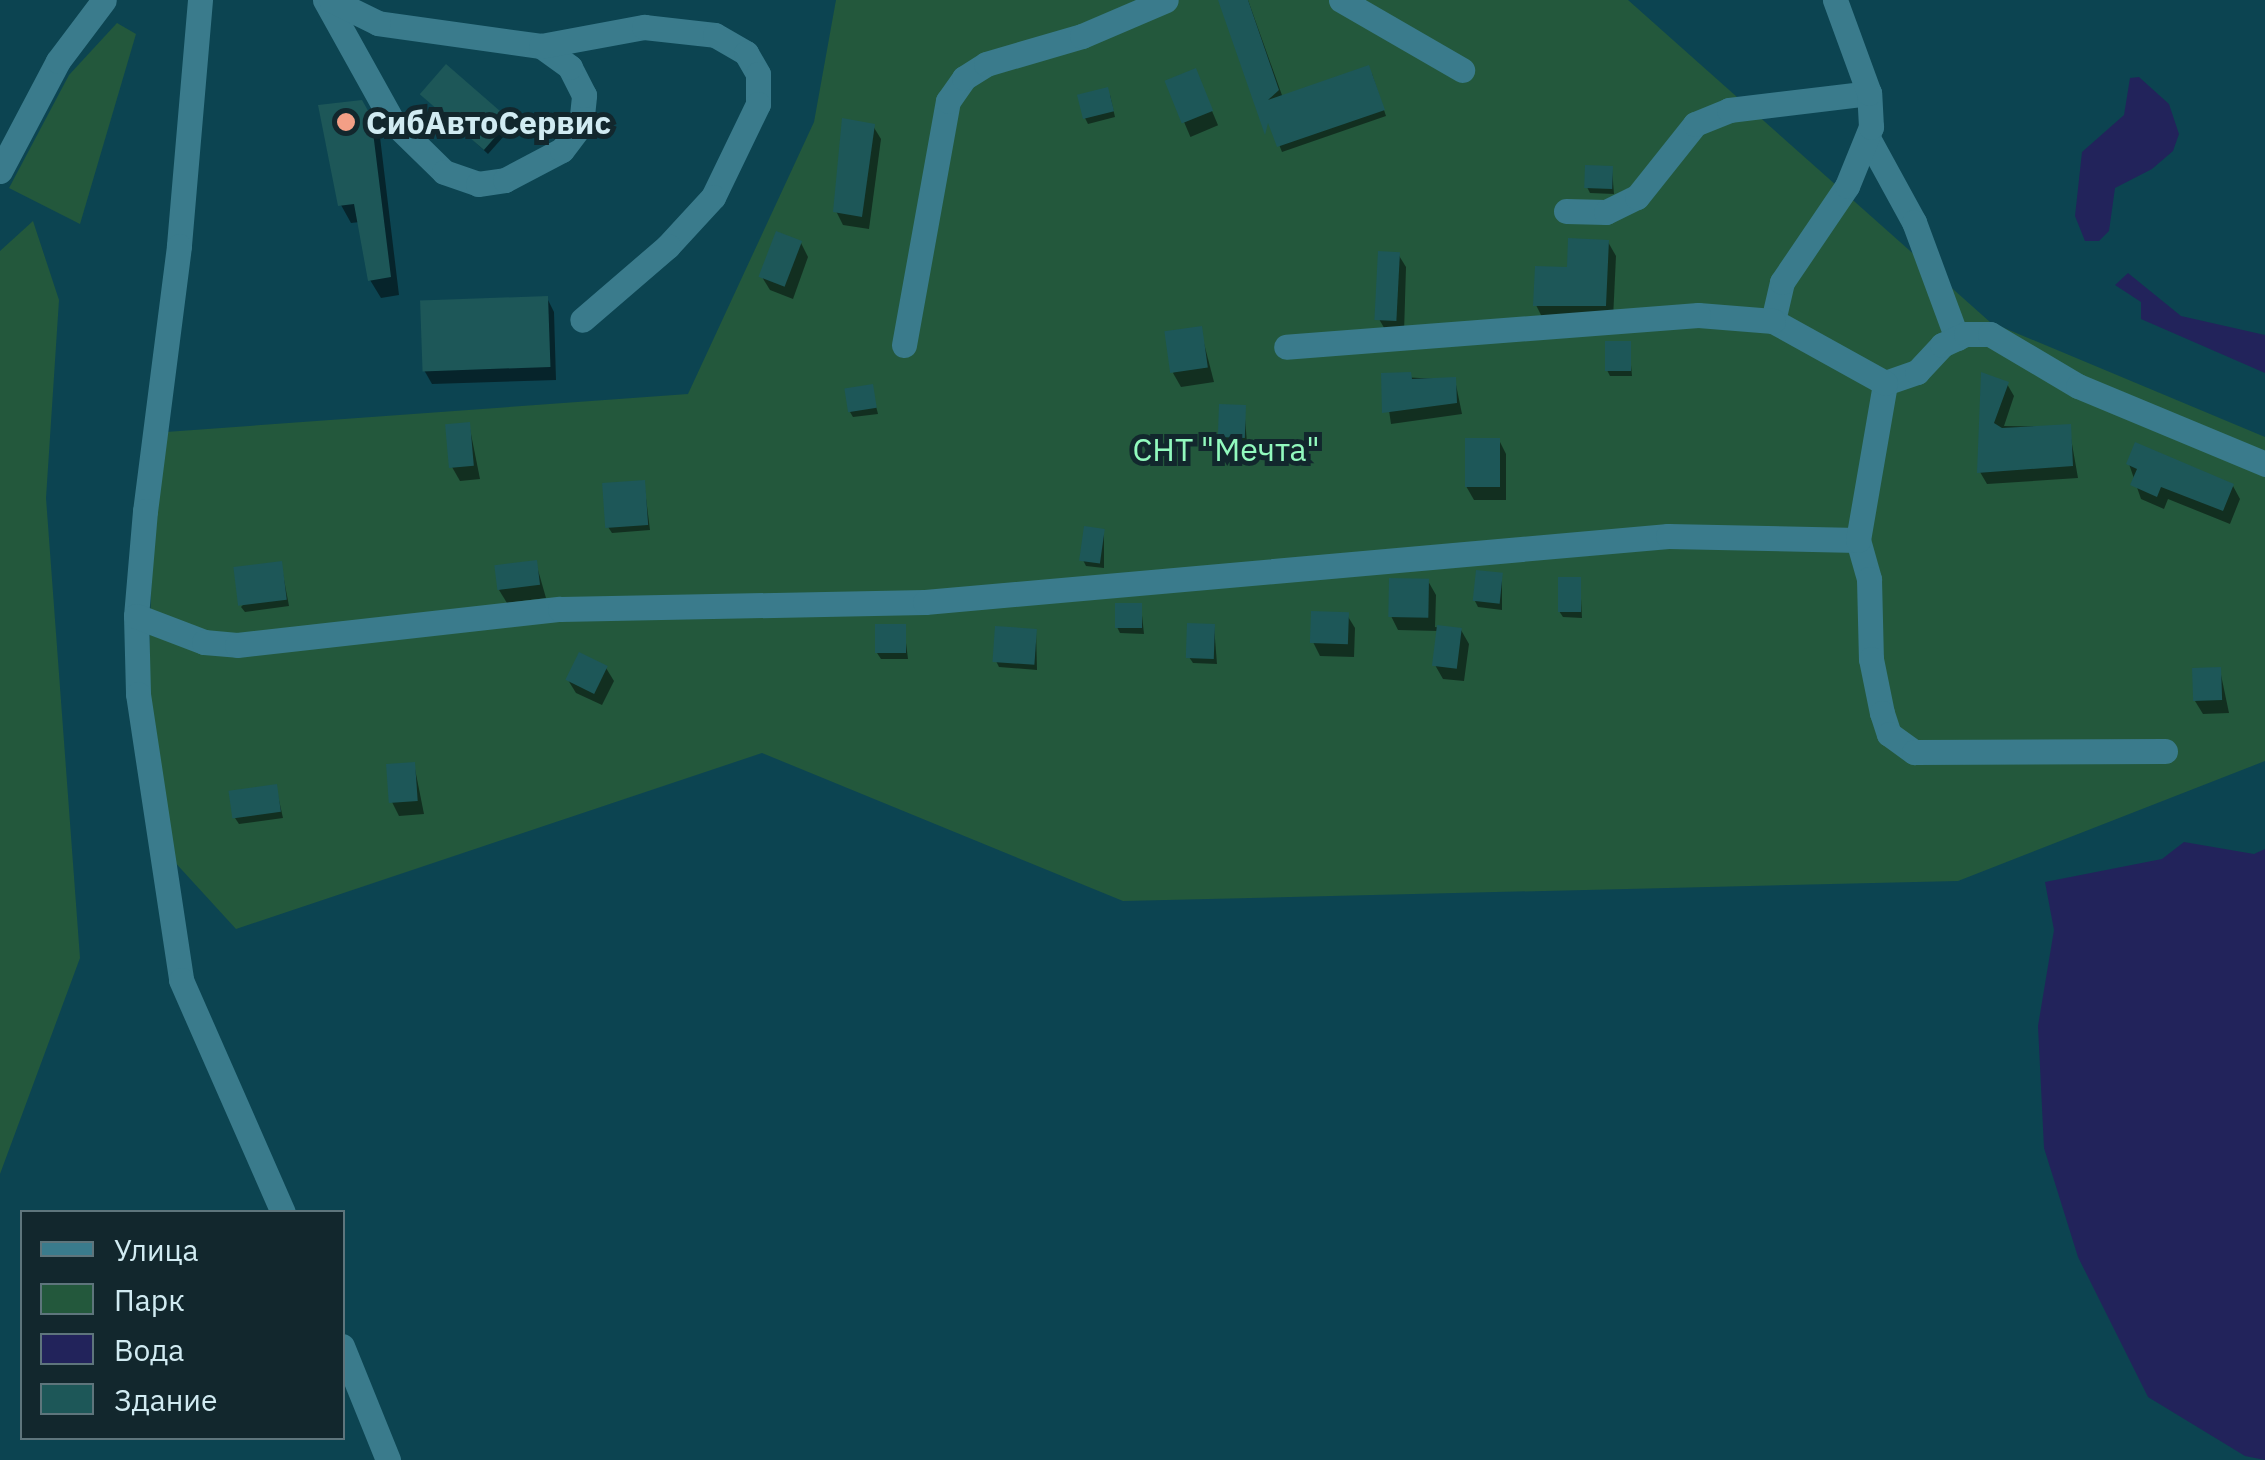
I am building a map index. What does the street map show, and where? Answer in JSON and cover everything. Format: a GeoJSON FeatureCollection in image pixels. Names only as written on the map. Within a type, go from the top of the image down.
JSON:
{"type":"FeatureCollection","features":[{"type":"Feature","properties":{"kind":"lane"},"geometry":{"type":"LineString","coordinates":[[0,172],[58,62],[104,0]]}},
{"type":"Feature","properties":{"kind":"lane"},"geometry":{"type":"LineString","coordinates":[[200,0],[136,616],[138,694],[181,980],[281,1210]]}},
{"type":"Feature","properties":{"kind":"lane"},"geometry":{"type":"LineString","coordinates":[[328,0],[393,122],[444,172],[478,184],[538,168],[581,126],[584,95],[570,67],[540,46]]}},
{"type":"Feature","properties":{"kind":"lane"},"geometry":{"type":"LineString","coordinates":[[328,0],[378,22],[540,46],[644,27],[715,35],[746,52],[758,74],[758,104],[713,198],[668,246],[582,320]]}},
{"type":"Feature","properties":{"kind":"lane"},"geometry":{"type":"LineString","coordinates":[[904,346],[948,100],[964,78],[986,64],[1082,36],[1166,0]]}},
{"type":"Feature","properties":{"kind":"lane"},"geometry":{"type":"LineString","coordinates":[[1341,0],[1462,70]]}},
{"type":"Feature","properties":{"kind":"lane"},"geometry":{"type":"LineString","coordinates":[[1772,321],[1782,282],[1847,186],[1868,138],[1869,93],[1835,0]]}},
{"type":"Feature","properties":{"kind":"lane"},"geometry":{"type":"LineString","coordinates":[[1566,211],[1606,212],[1637,197],[1695,124],[1730,110],[1869,93]]}},
{"type":"Feature","properties":{"kind":"lane"},"geometry":{"type":"LineString","coordinates":[[1868,138],[1914,222],[1957,338]]}},
{"type":"Feature","properties":{"kind":"lane"},"geometry":{"type":"LineString","coordinates":[[1286,346],[1698,315],[1772,321],[1885,383],[1916,372],[1957,338],[1990,334],[2078,386],[2265,464]]}},
{"type":"Feature","properties":{"kind":"lane"},"geometry":{"type":"LineString","coordinates":[[1885,383],[1858,540],[1869,579],[1871,659],[1889,734],[1914,752],[2164,751]]}},
{"type":"Feature","properties":{"kind":"lane"},"geometry":{"type":"LineString","coordinates":[[136,616],[204,642],[237,645],[560,610],[926,602],[1668,536],[1858,540]]}},
{"type":"Feature","properties":{"kind":"lane"},"geometry":{"type":"LineString","coordinates":[[345,1353],[388,1460]]}},
{"type":"Feature","properties":{"kind":"green space","name":"СНТ \"Мечта\""},"geometry":{"type":"Polygon","coordinates":[[[836,0],[1628,0],[1990,322],[2265,437],[2265,761],[1958,881],[1123,901],[762,753],[236,929],[171,858],[148,694],[152,560],[166,432],[688,394],[814,122],[836,0]]]}},
{"type":"Feature","properties":{"kind":"green space"},"geometry":{"type":"Polygon","coordinates":[[[117,23],[136,34],[80,224],[9,188],[69,75],[117,23]]]}},
{"type":"Feature","properties":{"kind":"green space"},"geometry":{"type":"Polygon","coordinates":[[[33,221],[59,300],[46,498],[80,958],[0,1174],[0,251],[33,221]]]}},
{"type":"Feature","properties":{"kind":"water"},"geometry":{"type":"Polygon","coordinates":[[[2139,77],[2169,104],[2179,134],[2173,151],[2152,169],[2115,188],[2109,231],[2099,241],[2085,241],[2075,216],[2082,152],[2124,115],[2130,78],[2139,77]]]}},
{"type":"Feature","properties":{"kind":"water"},"geometry":{"type":"Polygon","coordinates":[[[2128,273],[2181,316],[2265,335],[2265,373],[2141,319],[2141,302],[2115,285],[2128,273]]]}},
{"type":"Feature","properties":{"kind":"water"},"geometry":{"type":"Polygon","coordinates":[[[2184,842],[2254,854],[2265,849],[2265,1460],[2245,1456],[2148,1397],[2078,1257],[2044,1148],[2038,1026],[2054,930],[2045,882],[2162,859],[2184,842]]]}},
{"type":"Feature","properties":{"kind":"building"},"geometry":{"type":"Polygon","coordinates":[[[1218,0],[1248,0],[1279,90],[1268,100],[1369,65],[1385,110],[1277,147],[1268,123],[1265,135],[1218,0]]]}},
{"type":"Feature","properties":{"kind":"building"},"geometry":{"type":"Polygon","coordinates":[[[446,64],[510,120],[484,150],[420,94],[446,64]]]}},
{"type":"Feature","properties":{"kind":"building"},"geometry":{"type":"Polygon","coordinates":[[[1196,68],[1213,111],[1182,123],[1164,81],[1196,68]]]}},
{"type":"Feature","properties":{"kind":"building"},"geometry":{"type":"Polygon","coordinates":[[[1108,87],[1114,111],[1083,119],[1077,95],[1108,87]]]}},
{"type":"Feature","properties":{"kind":"building"},"geometry":{"type":"Polygon","coordinates":[[[362,100],[371,116],[391,277],[368,281],[354,204],[338,206],[318,105],[362,100]]]}},
{"type":"Feature","properties":{"kind":"building"},"geometry":{"type":"Polygon","coordinates":[[[842,118],[875,124],[862,217],[833,212],[842,118]]]}},
{"type":"Feature","properties":{"kind":"building"},"geometry":{"type":"Polygon","coordinates":[[[1585,165],[1613,166],[1612,189],[1584,188],[1585,165]]]}},
{"type":"Feature","properties":{"kind":"building"},"geometry":{"type":"Polygon","coordinates":[[[776,231],[802,241],[785,287],[758,277],[776,231]]]}},
{"type":"Feature","properties":{"kind":"building"},"geometry":{"type":"Polygon","coordinates":[[[1568,238],[1609,240],[1606,306],[1533,306],[1535,266],[1567,267],[1568,238]]]}},
{"type":"Feature","properties":{"kind":"building"},"geometry":{"type":"Polygon","coordinates":[[[1378,251],[1400,252],[1396,321],[1374,320],[1378,251]]]}},
{"type":"Feature","properties":{"kind":"building"},"geometry":{"type":"Polygon","coordinates":[[[548,296],[550,367],[423,371],[420,300],[548,296]]]}},
{"type":"Feature","properties":{"kind":"building"},"geometry":{"type":"Polygon","coordinates":[[[1202,326],[1208,368],[1170,373],[1164,331],[1202,326]]]}},
{"type":"Feature","properties":{"kind":"building"},"geometry":{"type":"Polygon","coordinates":[[[1605,341],[1631,341],[1631,371],[1605,371],[1605,341]]]}},
{"type":"Feature","properties":{"kind":"building"},"geometry":{"type":"Polygon","coordinates":[[[1411,372],[1412,379],[1456,377],[1457,403],[1382,413],[1381,373],[1411,372]]]}},
{"type":"Feature","properties":{"kind":"building"},"geometry":{"type":"Polygon","coordinates":[[[1981,372],[2009,382],[1994,423],[2002,428],[2071,424],[2073,466],[1977,473],[1981,372]]]}},
{"type":"Feature","properties":{"kind":"building"},"geometry":{"type":"Polygon","coordinates":[[[873,384],[877,408],[848,412],[844,389],[873,384]]]}},
{"type":"Feature","properties":{"kind":"building"},"geometry":{"type":"Polygon","coordinates":[[[1219,404],[1246,405],[1245,438],[1218,437],[1219,404]]]}},
{"type":"Feature","properties":{"kind":"building"},"geometry":{"type":"Polygon","coordinates":[[[470,422],[474,466],[449,468],[445,424],[470,422]]]}},
{"type":"Feature","properties":{"kind":"building"},"geometry":{"type":"Polygon","coordinates":[[[1465,438],[1500,438],[1500,487],[1465,487],[1465,438]]]}},
{"type":"Feature","properties":{"kind":"building"},"geometry":{"type":"Polygon","coordinates":[[[2135,442],[2234,484],[2223,511],[2161,487],[2157,497],[2130,485],[2137,469],[2126,464],[2135,442]]]}},
{"type":"Feature","properties":{"kind":"building"},"geometry":{"type":"Polygon","coordinates":[[[645,480],[648,525],[605,528],[602,483],[645,480]]]}},
{"type":"Feature","properties":{"kind":"building"},"geometry":{"type":"Polygon","coordinates":[[[1084,526],[1105,529],[1100,564],[1079,561],[1084,526]]]}},
{"type":"Feature","properties":{"kind":"building"},"geometry":{"type":"Polygon","coordinates":[[[537,560],[540,585],[497,590],[494,565],[537,560]]]}},
{"type":"Feature","properties":{"kind":"building"},"geometry":{"type":"Polygon","coordinates":[[[282,561],[287,600],[238,606],[233,567],[282,561]]]}},
{"type":"Feature","properties":{"kind":"building"},"geometry":{"type":"Polygon","coordinates":[[[1476,570],[1503,573],[1500,604],[1473,601],[1476,570]]]}},
{"type":"Feature","properties":{"kind":"building"},"geometry":{"type":"Polygon","coordinates":[[[1558,577],[1581,577],[1581,612],[1558,612],[1558,577]]]}},
{"type":"Feature","properties":{"kind":"building"},"geometry":{"type":"Polygon","coordinates":[[[1389,578],[1429,579],[1428,618],[1388,617],[1389,578]]]}},
{"type":"Feature","properties":{"kind":"building"},"geometry":{"type":"Polygon","coordinates":[[[1115,603],[1142,603],[1142,628],[1115,628],[1115,603]]]}},
{"type":"Feature","properties":{"kind":"building"},"geometry":{"type":"Polygon","coordinates":[[[1311,611],[1349,612],[1348,644],[1310,643],[1311,611]]]}},
{"type":"Feature","properties":{"kind":"building"},"geometry":{"type":"Polygon","coordinates":[[[1187,623],[1215,624],[1214,659],[1186,658],[1187,623]]]}},
{"type":"Feature","properties":{"kind":"building"},"geometry":{"type":"Polygon","coordinates":[[[875,624],[906,624],[906,653],[875,653],[875,624]]]}},
{"type":"Feature","properties":{"kind":"building"},"geometry":{"type":"Polygon","coordinates":[[[1437,625],[1462,628],[1457,669],[1432,666],[1437,625]]]}},
{"type":"Feature","properties":{"kind":"building"},"geometry":{"type":"Polygon","coordinates":[[[995,626],[1037,629],[1034,665],[992,662],[995,626]]]}},
{"type":"Feature","properties":{"kind":"building"},"geometry":{"type":"Polygon","coordinates":[[[579,652],[608,666],[594,694],[565,680],[579,652]]]}},
{"type":"Feature","properties":{"kind":"building"},"geometry":{"type":"Polygon","coordinates":[[[2221,667],[2222,700],[2193,701],[2192,668],[2221,667]]]}},
{"type":"Feature","properties":{"kind":"building"},"geometry":{"type":"Polygon","coordinates":[[[415,762],[418,801],[389,803],[386,764],[415,762]]]}},
{"type":"Feature","properties":{"kind":"building"},"geometry":{"type":"Polygon","coordinates":[[[277,784],[281,812],[232,819],[228,791],[277,784]]]}},
{"type":"Feature","properties":{"kind":"place","name":"СибАвтоСервис"},"geometry":{"type":"Point","coordinates":[346,122]}}]}
